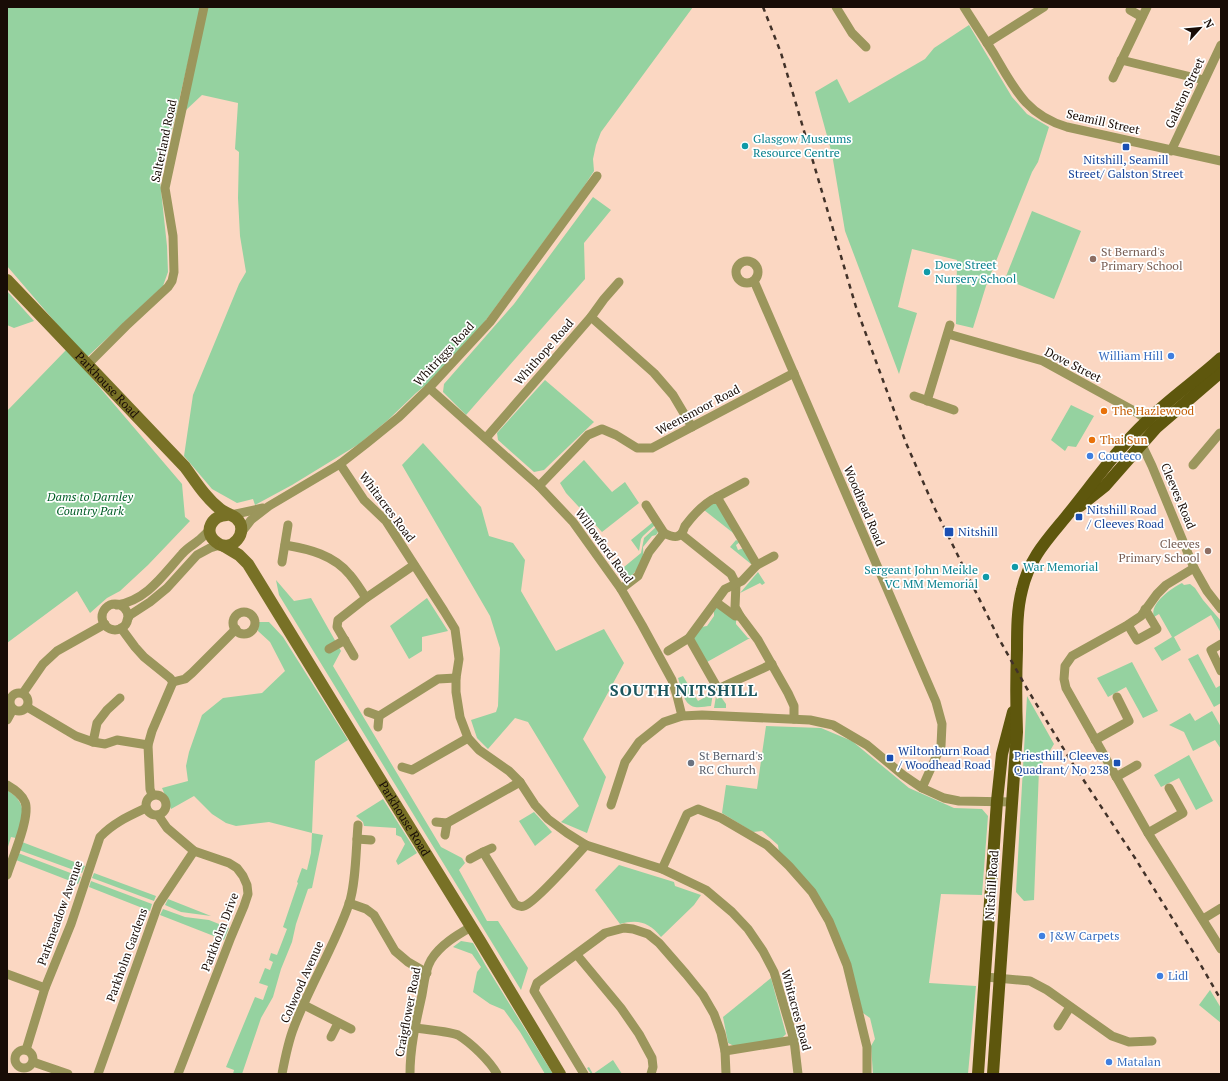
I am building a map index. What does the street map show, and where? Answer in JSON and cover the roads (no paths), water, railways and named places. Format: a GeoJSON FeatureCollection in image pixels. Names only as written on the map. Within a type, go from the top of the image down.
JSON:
{"type":"FeatureCollection","features":[{"type":"Feature","properties":{"kind":"main road","name":"Parkhouse Road"},"geometry":{"type":"LineString","coordinates":[[7,280],[185,467],[204,494],[229,515],[238,520],[248,564]]}},
{"type":"Feature","properties":{"kind":"main road","name":"Nitshill Road"},"geometry":{"type":"LineString","coordinates":[[1065,518],[1105,486],[1142,445],[1152,424],[1221,358]]}},
{"type":"Feature","properties":{"kind":"main road","name":"Nitshill Road"},"geometry":{"type":"LineString","coordinates":[[994,1074],[1018,732],[1016,697],[1017,628],[1022,590],[1033,560],[1046,540],[1132,436],[1152,424],[1221,372]]}},
{"type":"Feature","properties":{"kind":"main road","name":"Parkhouse Road"},"geometry":{"type":"LineString","coordinates":[[204,494],[211,517],[210,527],[213,539],[239,555],[248,564],[560,1074]]}},
{"type":"Feature","properties":{"kind":"main road"},"geometry":{"type":"LineString","coordinates":[[210,527],[217,517],[229,515]]}},
{"type":"Feature","properties":{"kind":"main road"},"geometry":{"type":"LineString","coordinates":[[222,545],[234,544],[241,534]]}},
{"type":"Feature","properties":{"kind":"main road","name":"Nitshill Road"},"geometry":{"type":"LineString","coordinates":[[978,1074],[986,977],[997,801],[1002,754],[1016,697]]}},
{"type":"Feature","properties":{"kind":"street","name":"Salterland Road"},"geometry":{"type":"LineString","coordinates":[[87,365],[172,282],[174,272],[173,236],[165,188],[204,7]]}},
{"type":"Feature","properties":{"kind":"street"},"geometry":{"type":"LineString","coordinates":[[836,7],[852,33],[866,47]]}},
{"type":"Feature","properties":{"kind":"street","name":"Seamill Street"},"geometry":{"type":"LineString","coordinates":[[964,7],[1022,98],[1038,114],[1048,120],[1067,127],[1221,161]]}},
{"type":"Feature","properties":{"kind":"street"},"geometry":{"type":"LineString","coordinates":[[987,43],[1044,7]]}},
{"type":"Feature","properties":{"kind":"street"},"geometry":{"type":"LineString","coordinates":[[1113,78],[1147,7]]}},
{"type":"Feature","properties":{"kind":"street"},"geometry":{"type":"LineString","coordinates":[[1130,10],[1142,16]]}},
{"type":"Feature","properties":{"kind":"street","name":"Galston Street"},"geometry":{"type":"LineString","coordinates":[[1171,151],[1221,45]]}},
{"type":"Feature","properties":{"kind":"street"},"geometry":{"type":"LineString","coordinates":[[1121,60],[1204,80]]}},
{"type":"Feature","properties":{"kind":"street","name":"Whitriggs Road"},"geometry":{"type":"LineString","coordinates":[[241,534],[251,520],[269,506],[340,464],[399,417],[429,388],[490,322],[597,176]]}},
{"type":"Feature","properties":{"kind":"street","name":"Woodhead Road"},"geometry":{"type":"LineString","coordinates":[[754,281],[936,702],[942,724],[941,746],[922,788]]}},
{"type":"Feature","properties":{"kind":"street","name":"Whithope Road"},"geometry":{"type":"LineString","coordinates":[[486,438],[591,317],[619,282]]}},
{"type":"Feature","properties":{"kind":"street"},"geometry":{"type":"LineString","coordinates":[[591,317],[654,373],[673,395],[692,427]]}},
{"type":"Feature","properties":{"kind":"street"},"geometry":{"type":"LineString","coordinates":[[927,401],[950,325]]}},
{"type":"Feature","properties":{"kind":"street","name":"Dove Street"},"geometry":{"type":"LineString","coordinates":[[948,334],[1042,361],[1131,409],[1152,424]]}},
{"type":"Feature","properties":{"kind":"street","name":"Weensmoor Road"},"geometry":{"type":"LineString","coordinates":[[539,486],[588,435],[602,429],[616,435],[637,448],[652,448],[794,373]]}},
{"type":"Feature","properties":{"kind":"street","name":"Willowford Road"},"geometry":{"type":"LineString","coordinates":[[429,388],[539,486],[574,522],[621,589],[642,625],[672,680],[682,716]]}},
{"type":"Feature","properties":{"kind":"street"},"geometry":{"type":"LineString","coordinates":[[914,396],[954,410]]}},
{"type":"Feature","properties":{"kind":"street","name":"Cleeves Road"},"geometry":{"type":"LineString","coordinates":[[1132,436],[1142,445],[1152,466],[1194,568],[1207,591],[1221,609]]}},
{"type":"Feature","properties":{"kind":"street"},"geometry":{"type":"LineString","coordinates":[[1193,464],[1219,438]]}},
{"type":"Feature","properties":{"kind":"street","name":"Whitacres Road"},"geometry":{"type":"LineString","coordinates":[[340,464],[364,500],[386,521],[444,611],[454,630],[459,659],[456,678],[456,692],[460,717],[468,738],[479,750],[509,770],[520,782],[535,805],[548,819],[567,834],[586,845],[662,869],[706,890],[732,912],[748,929],[774,972],[794,1040],[798,1074]]}},
{"type":"Feature","properties":{"kind":"street"},"geometry":{"type":"LineString","coordinates":[[646,505],[664,533],[677,537],[682,534],[684,528],[703,505],[745,482]]}},
{"type":"Feature","properties":{"kind":"street"},"geometry":{"type":"LineString","coordinates":[[717,497],[757,565]]}},
{"type":"Feature","properties":{"kind":"street","name":"Whitriggs Road"},"geometry":{"type":"LineString","coordinates":[[229,515],[254,511],[269,506]]}},
{"type":"Feature","properties":{"kind":"street"},"geometry":{"type":"LineString","coordinates":[[282,562],[288,525]]}},
{"type":"Feature","properties":{"kind":"street"},"geometry":{"type":"LineString","coordinates":[[210,527],[181,554],[163,577],[152,588],[129,602],[109,606],[103,612],[104,624],[111,629],[124,624],[130,615],[167,588],[197,555],[210,548],[222,545]]}},
{"type":"Feature","properties":{"kind":"street"},"geometry":{"type":"LineString","coordinates":[[621,589],[638,576],[649,552],[664,533]]}},
{"type":"Feature","properties":{"kind":"street"},"geometry":{"type":"LineString","coordinates":[[682,534],[731,574],[736,584],[735,607],[758,640],[772,664],[794,706],[794,719]]}},
{"type":"Feature","properties":{"kind":"street"},"geometry":{"type":"LineString","coordinates":[[285,545],[308,549],[333,560],[349,574],[366,598]]}},
{"type":"Feature","properties":{"kind":"street"},"geometry":{"type":"LineString","coordinates":[[668,651],[689,638],[726,589],[742,581],[757,565],[774,556]]}},
{"type":"Feature","properties":{"kind":"street"},"geometry":{"type":"LineString","coordinates":[[354,656],[337,627],[338,620],[366,598],[414,565]]}},
{"type":"Feature","properties":{"kind":"street"},"geometry":{"type":"LineString","coordinates":[[1194,568],[1166,585],[1157,594],[1141,616],[1128,625],[1072,656],[1065,666],[1064,679],[1066,688],[1148,833],[1220,947]]}},
{"type":"Feature","properties":{"kind":"street"},"geometry":{"type":"LineString","coordinates":[[716,602],[734,616],[740,616]]}},
{"type":"Feature","properties":{"kind":"street"},"geometry":{"type":"LineString","coordinates":[[117,605],[126,612],[124,624],[139,652],[173,682]]}},
{"type":"Feature","properties":{"kind":"street"},"geometry":{"type":"LineString","coordinates":[[1128,625],[1137,640],[1157,630],[1145,609]]}},
{"type":"Feature","properties":{"kind":"street"},"geometry":{"type":"LineString","coordinates":[[23,693],[43,664],[57,651],[104,624]]}},
{"type":"Feature","properties":{"kind":"street"},"geometry":{"type":"LineString","coordinates":[[173,682],[185,679],[236,629]]}},
{"type":"Feature","properties":{"kind":"street"},"geometry":{"type":"LineString","coordinates":[[689,638],[718,689],[752,675],[772,664]]}},
{"type":"Feature","properties":{"kind":"street"},"geometry":{"type":"LineString","coordinates":[[329,649],[345,640]]}},
{"type":"Feature","properties":{"kind":"street"},"geometry":{"type":"LineString","coordinates":[[1221,644],[1211,650],[1221,671]]}},
{"type":"Feature","properties":{"kind":"street"},"geometry":{"type":"LineString","coordinates":[[379,716],[438,679],[456,678]]}},
{"type":"Feature","properties":{"kind":"street"},"geometry":{"type":"LineString","coordinates":[[152,795],[150,789],[148,745],[152,731],[173,682]]}},
{"type":"Feature","properties":{"kind":"street"},"geometry":{"type":"LineString","coordinates":[[19,692],[23,693],[27,697],[28,702],[24,710],[18,712],[13,710],[10,706],[9,695],[19,692]]}},
{"type":"Feature","properties":{"kind":"street"},"geometry":{"type":"LineString","coordinates":[[1095,740],[1129,721],[1117,697]]}},
{"type":"Feature","properties":{"kind":"street"},"geometry":{"type":"LineString","coordinates":[[93,742],[97,724],[107,710],[120,698]]}},
{"type":"Feature","properties":{"kind":"street"},"geometry":{"type":"LineString","coordinates":[[27,706],[76,736],[93,742],[105,744],[117,740],[148,745]]}},
{"type":"Feature","properties":{"kind":"street"},"geometry":{"type":"LineString","coordinates":[[7,720],[13,710]]}},
{"type":"Feature","properties":{"kind":"street"},"geometry":{"type":"LineString","coordinates":[[368,712],[379,716]]}},
{"type":"Feature","properties":{"kind":"street"},"geometry":{"type":"LineString","coordinates":[[610,805],[625,762],[639,742],[664,722],[682,716],[702,715],[810,720],[833,725],[867,744],[903,775],[922,788],[944,798],[959,801],[1013,802]]}},
{"type":"Feature","properties":{"kind":"street"},"geometry":{"type":"LineString","coordinates":[[378,727],[379,716]]}},
{"type":"Feature","properties":{"kind":"street"},"geometry":{"type":"LineString","coordinates":[[402,767],[412,770],[468,738]]}},
{"type":"Feature","properties":{"kind":"street"},"geometry":{"type":"LineString","coordinates":[[1116,777],[1137,765]]}},
{"type":"Feature","properties":{"kind":"street"},"geometry":{"type":"LineString","coordinates":[[411,780],[412,770]]}},
{"type":"Feature","properties":{"kind":"street"},"geometry":{"type":"LineString","coordinates":[[436,822],[447,823],[520,782]]}},
{"type":"Feature","properties":{"kind":"street"},"geometry":{"type":"LineString","coordinates":[[7,785],[20,794],[25,802],[27,810],[25,821],[7,875]]}},
{"type":"Feature","properties":{"kind":"street"},"geometry":{"type":"LineString","coordinates":[[1148,833],[1183,813],[1169,788]]}},
{"type":"Feature","properties":{"kind":"street"},"geometry":{"type":"LineString","coordinates":[[146,808],[147,800],[152,795],[158,794],[166,801],[166,807],[163,812],[158,815]]}},
{"type":"Feature","properties":{"kind":"street","name":"Parkholm Drive"},"geometry":{"type":"LineString","coordinates":[[146,808],[153,815],[158,815],[167,828],[194,851],[229,863],[237,868],[247,884],[248,894],[244,906],[178,1074]]}},
{"type":"Feature","properties":{"kind":"street","name":"Parkmeadow Avenue"},"geometry":{"type":"LineString","coordinates":[[26,1050],[45,988],[71,924],[100,837],[108,829],[124,818],[146,808]]}},
{"type":"Feature","properties":{"kind":"street"},"geometry":{"type":"LineString","coordinates":[[662,869],[687,814],[698,809],[721,818],[767,845],[789,866],[812,892],[829,921],[847,965],[866,1041],[867,1074]]}},
{"type":"Feature","properties":{"kind":"street"},"geometry":{"type":"LineString","coordinates":[[445,835],[447,823]]}},
{"type":"Feature","properties":{"kind":"street","name":"Colwood Avenue"},"geometry":{"type":"LineString","coordinates":[[282,1074],[285,1054],[294,1027],[336,936],[349,903],[353,882],[358,825]]}},
{"type":"Feature","properties":{"kind":"street"},"geometry":{"type":"LineString","coordinates":[[357,839],[371,840]]}},
{"type":"Feature","properties":{"kind":"street"},"geometry":{"type":"LineString","coordinates":[[484,852],[515,904],[524,906],[535,899],[586,845]]}},
{"type":"Feature","properties":{"kind":"street"},"geometry":{"type":"LineString","coordinates":[[470,859],[492,848]]}},
{"type":"Feature","properties":{"kind":"street","name":"Parkholm Gardens"},"geometry":{"type":"LineString","coordinates":[[98,1074],[158,905],[194,851]]}},
{"type":"Feature","properties":{"kind":"street"},"geometry":{"type":"LineString","coordinates":[[349,903],[366,909],[374,915],[395,951],[408,962],[426,973]]}},
{"type":"Feature","properties":{"kind":"street"},"geometry":{"type":"LineString","coordinates":[[1203,919],[1221,908]]}},
{"type":"Feature","properties":{"kind":"street","name":"Craigflower Road"},"geometry":{"type":"LineString","coordinates":[[410,1074],[410,1053],[426,973],[432,959],[441,948],[451,939],[471,927]]}},
{"type":"Feature","properties":{"kind":"street"},"geometry":{"type":"LineString","coordinates":[[584,1074],[534,991],[537,983],[605,933],[624,928],[633,929],[648,934],[659,943],[703,995],[718,1021],[725,1051],[726,1074]]}},
{"type":"Feature","properties":{"kind":"street"},"geometry":{"type":"LineString","coordinates":[[577,955],[621,1008],[639,1034],[652,1058],[653,1067],[651,1074]]}},
{"type":"Feature","properties":{"kind":"street"},"geometry":{"type":"LineString","coordinates":[[7,974],[45,988]]}},
{"type":"Feature","properties":{"kind":"street"},"geometry":{"type":"LineString","coordinates":[[986,977],[1030,981],[1042,987],[1112,1036],[1129,1042],[1152,1042]]}},
{"type":"Feature","properties":{"kind":"street"},"geometry":{"type":"LineString","coordinates":[[304,1005],[351,1029]]}},
{"type":"Feature","properties":{"kind":"street"},"geometry":{"type":"LineString","coordinates":[[1058,1026],[1070,1007]]}},
{"type":"Feature","properties":{"kind":"street"},"geometry":{"type":"LineString","coordinates":[[331,1037],[338,1023]]}},
{"type":"Feature","properties":{"kind":"street"},"geometry":{"type":"LineString","coordinates":[[415,1028],[457,1035],[480,1052],[494,1067],[498,1074]]}},
{"type":"Feature","properties":{"kind":"street"},"geometry":{"type":"LineString","coordinates":[[725,1051],[794,1040]]}},
{"type":"Feature","properties":{"kind":"street"},"geometry":{"type":"LineString","coordinates":[[20,1050],[31,1052],[33,1062],[29,1066],[22,1068],[18,1066],[11,1053],[20,1050]]}},
{"type":"Feature","properties":{"kind":"street"},"geometry":{"type":"LineString","coordinates":[[33,1062],[68,1074]]}},
{"type":"Feature","properties":{"kind":"railway"},"geometry":{"type":"LineString","coordinates":[[763,7],[781,53],[856,307],[906,443],[935,509],[998,637],[1026,687],[1071,761],[1135,858],[1221,1000]]}},
{"type":"Feature","properties":{"kind":"place","name":"Glasgow Museums Resource Centre"},"geometry":{"type":"Point","coordinates":[745,146]}},
{"type":"Feature","properties":{"kind":"place","name":"Nitshill, Seamill Street/ Galston Street"},"geometry":{"type":"Point","coordinates":[1126,147]}},
{"type":"Feature","properties":{"kind":"place","name":"St Bernard's Primary School"},"geometry":{"type":"Point","coordinates":[1093,259]}},
{"type":"Feature","properties":{"kind":"place","name":"Dove Street Nursery School"},"geometry":{"type":"Point","coordinates":[927,272]}},
{"type":"Feature","properties":{"kind":"place","name":"William Hill"},"geometry":{"type":"Point","coordinates":[1171,356]}},
{"type":"Feature","properties":{"kind":"place","name":"The Hazlewood"},"geometry":{"type":"Point","coordinates":[1104,411]}},
{"type":"Feature","properties":{"kind":"place","name":"Thai Sun"},"geometry":{"type":"Point","coordinates":[1092,440]}},
{"type":"Feature","properties":{"kind":"place","name":"Couteco"},"geometry":{"type":"Point","coordinates":[1090,456]}},
{"type":"Feature","properties":{"kind":"place","name":"Nitshill Road / Cleeves Road"},"geometry":{"type":"Point","coordinates":[1079,517]}},
{"type":"Feature","properties":{"kind":"place","name":"Nitshill"},"geometry":{"type":"Point","coordinates":[949,532]}},
{"type":"Feature","properties":{"kind":"place","name":"Cleeves Primary School"},"geometry":{"type":"Point","coordinates":[1208,551]}},
{"type":"Feature","properties":{"kind":"place","name":"War Memorial"},"geometry":{"type":"Point","coordinates":[1015,567]}},
{"type":"Feature","properties":{"kind":"place","name":"Sergeant John Meikle VC MM Memorial"},"geometry":{"type":"Point","coordinates":[986,577]}},
{"type":"Feature","properties":{"kind":"place","name":"Wiltonburn Road / Woodhead Road"},"geometry":{"type":"Point","coordinates":[890,758]}},
{"type":"Feature","properties":{"kind":"place","name":"St Bernard's RC Church"},"geometry":{"type":"Point","coordinates":[691,763]}},
{"type":"Feature","properties":{"kind":"place","name":"Priesthill, Cleeves Quadrant/ No 238"},"geometry":{"type":"Point","coordinates":[1117,763]}},
{"type":"Feature","properties":{"kind":"place","name":"J&W Carpets"},"geometry":{"type":"Point","coordinates":[1042,936]}},
{"type":"Feature","properties":{"kind":"place","name":"Lidl"},"geometry":{"type":"Point","coordinates":[1160,976]}},
{"type":"Feature","properties":{"kind":"place","name":"Matalan"},"geometry":{"type":"Point","coordinates":[1109,1062]}},
{"type":"Feature","properties":{"kind":"district","name":"SOUTH NITSHILL"},"geometry":{"type":"Point","coordinates":[684,690]}},
{"type":"Feature","properties":{"kind":"park label","name":"Dams to Darnley Country Park"},"geometry":{"type":"Point","coordinates":[90,504]}}]}
